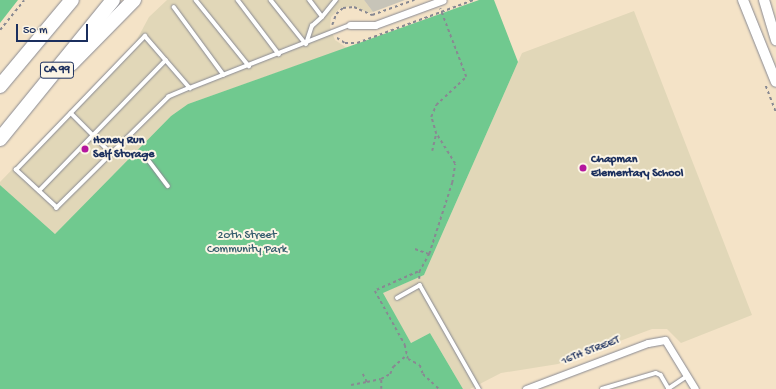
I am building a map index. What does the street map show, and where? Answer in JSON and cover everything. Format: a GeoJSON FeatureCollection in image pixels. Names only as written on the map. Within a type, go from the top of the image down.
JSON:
{"type":"FeatureCollection","features":[{"type":"Feature","properties":{"kind":"highway"},"geometry":{"type":"LineString","coordinates":[[44,32],[64,0]]}},
{"type":"Feature","properties":{"kind":"highway","name":"CA 99"},"geometry":{"type":"LineString","coordinates":[[0,86],[72,0]]}},
{"type":"Feature","properties":{"kind":"highway","name":"CA 99"},"geometry":{"type":"LineString","coordinates":[[0,139],[113,0]]}},
{"type":"Feature","properties":{"kind":"highway"},"geometry":{"type":"LineString","coordinates":[[44,85],[74,62],[134,0]]}},
{"type":"Feature","properties":{"kind":"street"},"geometry":{"type":"LineString","coordinates":[[350,25],[375,25],[443,0]]}},
{"type":"Feature","properties":{"kind":"street"},"geometry":{"type":"LineString","coordinates":[[743,0],[776,82]]}},
{"type":"Feature","properties":{"kind":"street"},"geometry":{"type":"LineString","coordinates":[[764,0],[774,28],[776,40]]}},
{"type":"Feature","properties":{"kind":"street","name":"16TH STREET"},"geometry":{"type":"LineString","coordinates":[[526,389],[648,343],[665,340],[687,376]]}},
{"type":"Feature","properties":{"kind":"street"},"geometry":{"type":"LineString","coordinates":[[687,376],[695,389]]}},
{"type":"Feature","properties":{"kind":"lane"},"geometry":{"type":"LineString","coordinates":[[196,0],[249,66]]}},
{"type":"Feature","properties":{"kind":"lane"},"geometry":{"type":"LineString","coordinates":[[238,0],[279,54]]}},
{"type":"Feature","properties":{"kind":"lane"},"geometry":{"type":"LineString","coordinates":[[271,0],[306,44]]}},
{"type":"Feature","properties":{"kind":"lane"},"geometry":{"type":"LineString","coordinates":[[309,0],[322,17]]}},
{"type":"Feature","properties":{"kind":"lane"},"geometry":{"type":"LineString","coordinates":[[306,44],[312,26],[322,17],[336,0]]}},
{"type":"Feature","properties":{"kind":"lane"},"geometry":{"type":"LineString","coordinates":[[174,7],[224,75]]}},
{"type":"Feature","properties":{"kind":"lane"},"geometry":{"type":"LineString","coordinates":[[190,88],[145,36],[16,170],[57,208],[169,97],[306,44],[350,25]]}},
{"type":"Feature","properties":{"kind":"lane"},"geometry":{"type":"LineString","coordinates":[[39,191],[166,60]]}},
{"type":"Feature","properties":{"kind":"lane"},"geometry":{"type":"LineString","coordinates":[[71,113],[112,154]]}},
{"type":"Feature","properties":{"kind":"lane"},"geometry":{"type":"LineString","coordinates":[[147,158],[168,186]]}},
{"type":"Feature","properties":{"kind":"lane"},"geometry":{"type":"LineString","coordinates":[[397,298],[420,285],[479,389]]}},
{"type":"Feature","properties":{"kind":"lane"},"geometry":{"type":"LineString","coordinates":[[602,389],[656,373],[661,375],[668,389],[687,376]]}},
{"type":"Feature","properties":{"kind":"path"},"geometry":{"type":"LineString","coordinates":[[0,30],[24,0]]}},
{"type":"Feature","properties":{"kind":"path"},"geometry":{"type":"LineString","coordinates":[[386,32],[473,0]]}},
{"type":"Feature","properties":{"kind":"path"},"geometry":{"type":"LineString","coordinates":[[439,389],[423,374],[420,365],[408,359],[405,345],[375,291],[419,272],[429,254],[452,183],[455,164],[436,134],[431,117],[433,110],[466,77],[441,12]]}},
{"type":"Feature","properties":{"kind":"path"},"geometry":{"type":"LineString","coordinates":[[432,151],[436,134]]}},
{"type":"Feature","properties":{"kind":"path"},"geometry":{"type":"LineString","coordinates":[[415,249],[429,254]]}},
{"type":"Feature","properties":{"kind":"path"},"geometry":{"type":"LineString","coordinates":[[351,385],[381,379],[390,374],[393,367],[407,355]]}},
{"type":"Feature","properties":{"kind":"path"},"geometry":{"type":"LineString","coordinates":[[363,374],[367,382]]}},
{"type":"Feature","properties":{"kind":"path"},"geometry":{"type":"LineString","coordinates":[[381,379],[381,389]]}},
{"type":"Feature","properties":{"kind":"shaded area","name":"Honey Run Self Storage"},"geometry":{"type":"Polygon","coordinates":[[[167,0],[364,0],[373,12],[368,13],[353,6],[340,8],[331,17],[330,27],[335,40],[347,48],[188,104],[171,116],[55,234],[0,185],[0,182],[135,43],[149,17],[167,0]]]}},
{"type":"Feature","properties":{"kind":"shaded area"},"geometry":{"type":"Polygon","coordinates":[[[364,0],[405,0],[373,12],[364,0]]]}},
{"type":"Feature","properties":{"kind":"shaded area","name":"Chapman Elementary School"},"geometry":{"type":"Polygon","coordinates":[[[634,11],[752,315],[681,343],[667,329],[652,329],[558,364],[501,373],[470,389],[463,389],[430,333],[411,343],[382,293],[424,275],[522,53],[634,11]]]}},
{"type":"Feature","properties":{"kind":"green space"},"geometry":{"type":"Polygon","coordinates":[[[0,0],[18,0],[0,23],[0,0]]]}},
{"type":"Feature","properties":{"kind":"green space","name":"20th Street Community Park"},"geometry":{"type":"Polygon","coordinates":[[[479,0],[494,0],[518,62],[424,275],[383,293],[411,343],[430,333],[463,389],[0,389],[0,185],[55,234],[171,116],[188,104],[479,0]]]}},
{"type":"Feature","properties":{"kind":"place","name":"Honey Run Self Storage"},"geometry":{"type":"Point","coordinates":[85,149]}},
{"type":"Feature","properties":{"kind":"place","name":"Chapman Elementary School"},"geometry":{"type":"Point","coordinates":[583,168]}}]}
